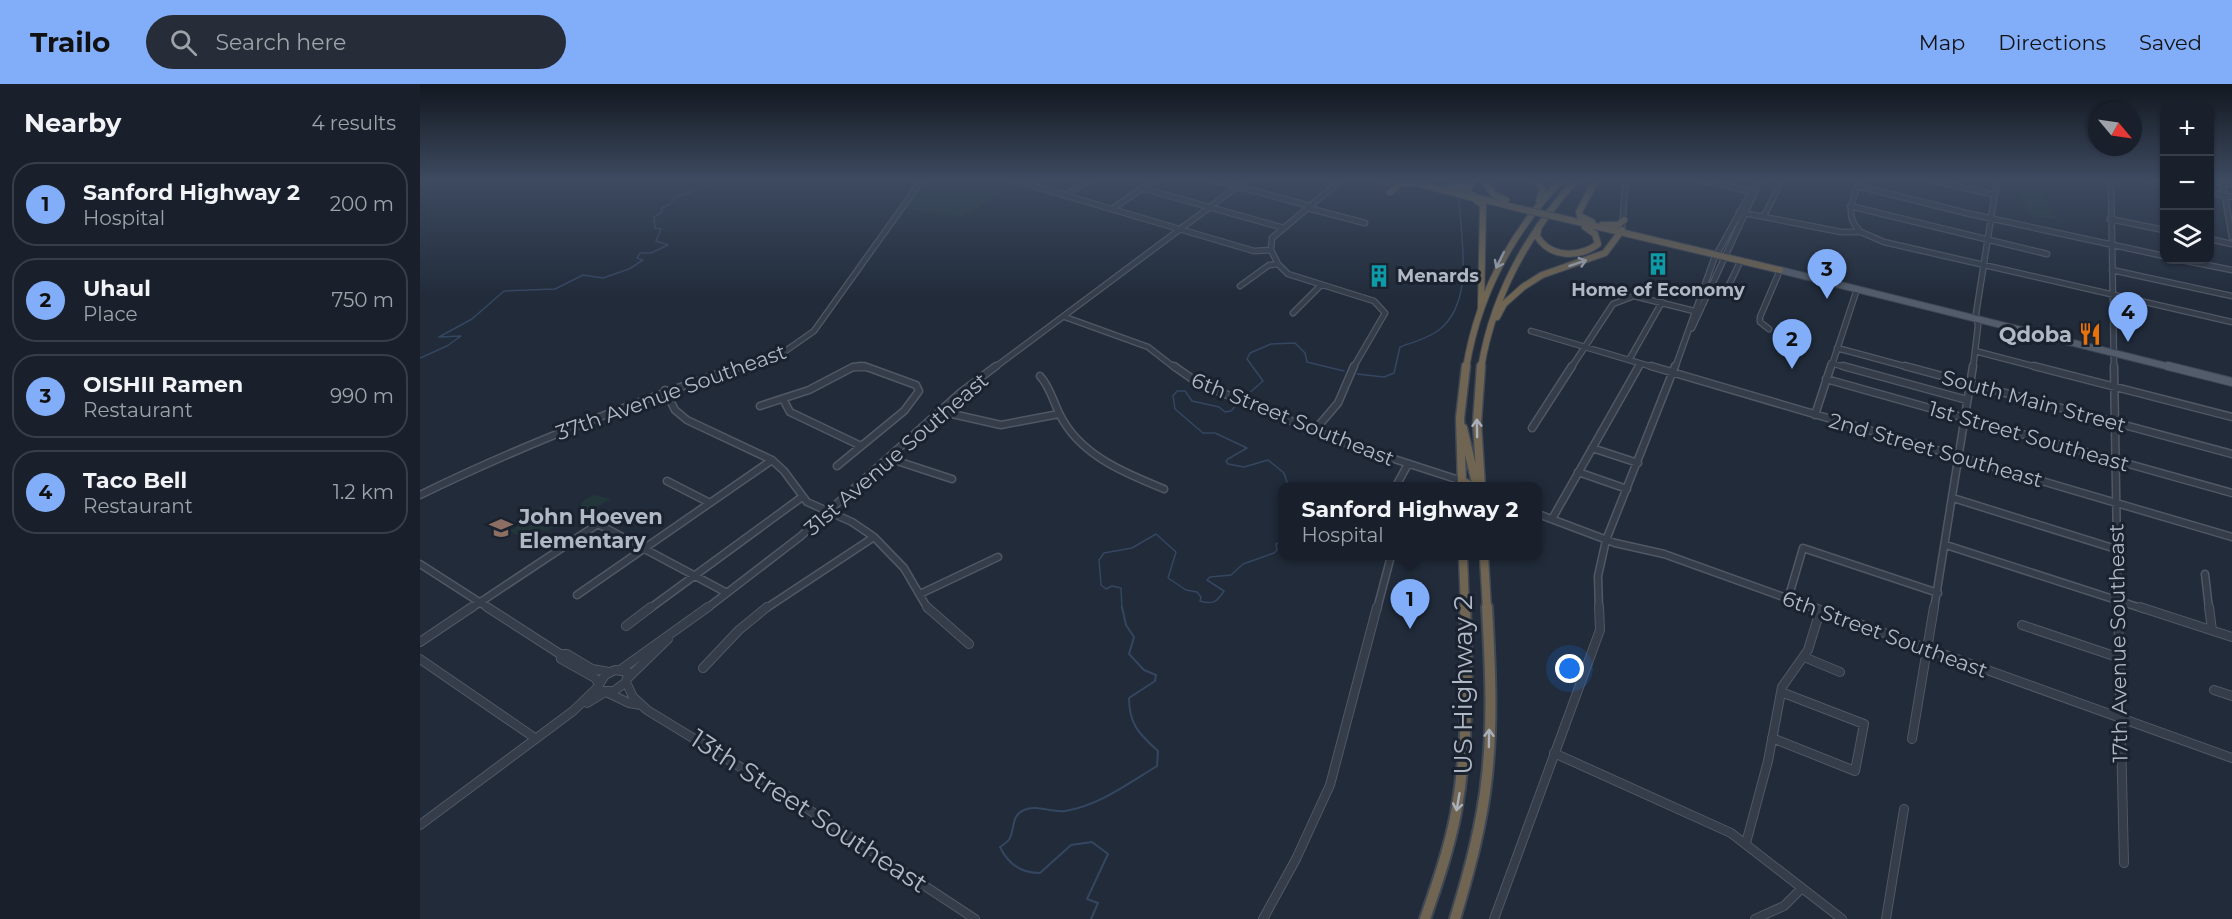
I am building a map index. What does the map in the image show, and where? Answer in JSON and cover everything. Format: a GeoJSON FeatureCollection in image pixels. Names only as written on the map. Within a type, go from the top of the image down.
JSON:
{"type":"FeatureCollection","features":[{"type":"Feature","properties":{"kind":"highway"},"geometry":{"type":"LineString","coordinates":[[1482,308],[1480,297],[1483,219]]}},
{"type":"Feature","properties":{"kind":"highway"},"geometry":{"type":"LineString","coordinates":[[1462,482],[1460,418],[1469,348],[1505,250],[1527,219]]}},
{"type":"Feature","properties":{"kind":"highway"},"geometry":{"type":"LineString","coordinates":[[1481,482],[1477,412],[1488,336],[1509,275],[1541,219]]}},
{"type":"Feature","properties":{"kind":"highway"},"geometry":{"type":"LineString","coordinates":[[1542,219],[1537,236],[1548,249],[1579,253],[1597,246],[1598,239],[1592,231],[1564,219]]}},
{"type":"Feature","properties":{"kind":"highway"},"geometry":{"type":"LineString","coordinates":[[1570,219],[1623,227]]}},
{"type":"Feature","properties":{"kind":"highway"},"geometry":{"type":"LineString","coordinates":[[1572,219],[1623,227]]}},
{"type":"Feature","properties":{"kind":"highway"},"geometry":{"type":"LineString","coordinates":[[1585,219],[1598,224],[1623,227],[1640,236],[1780,270]]}},
{"type":"Feature","properties":{"kind":"highway"},"geometry":{"type":"LineString","coordinates":[[1614,243],[1623,227]]}},
{"type":"Feature","properties":{"kind":"highway"},"geometry":{"type":"LineString","coordinates":[[1488,336],[1499,312],[1515,292],[1542,275],[1599,256],[1614,243],[1626,237],[1640,236]]}},
{"type":"Feature","properties":{"kind":"highway"},"geometry":{"type":"LineString","coordinates":[[1724,257],[1780,270]]}},
{"type":"Feature","properties":{"kind":"highway"},"geometry":{"type":"LineString","coordinates":[[1460,418],[1473,464],[1473,482]]}},
{"type":"Feature","properties":{"kind":"highway","name":"US Highway 2"},"geometry":{"type":"LineString","coordinates":[[1425,919],[1451,837],[1462,765],[1466,697],[1463,560]]}},
{"type":"Feature","properties":{"kind":"highway","name":"US Highway 2"},"geometry":{"type":"LineString","coordinates":[[1455,919],[1476,844],[1487,778],[1489,678],[1484,560]]}},
{"type":"Feature","properties":{"kind":"highway"},"geometry":{"type":"LineString","coordinates":[[1430,919],[1434,891]]}},
{"type":"Feature","properties":{"kind":"main road"},"geometry":{"type":"LineString","coordinates":[[1780,270],[2232,382]]}},
{"type":"Feature","properties":{"kind":"street","name":"37th Avenue Southeast"},"geometry":{"type":"LineString","coordinates":[[420,495],[491,460],[665,390],[784,352],[808,338],[894,219]]}},
{"type":"Feature","properties":{"kind":"street"},"geometry":{"type":"LineString","coordinates":[[1146,219],[1254,251],[1271,250]]}},
{"type":"Feature","properties":{"kind":"street","name":"31st Avenue Southeast"},"geometry":{"type":"LineString","coordinates":[[620,670],[670,636],[830,512],[939,411],[1194,219]]}},
{"type":"Feature","properties":{"kind":"street"},"geometry":{"type":"LineString","coordinates":[[1252,219],[1284,228]]}},
{"type":"Feature","properties":{"kind":"street"},"geometry":{"type":"LineString","coordinates":[[1295,219],[1272,238],[1271,250],[1278,264],[1288,274],[1374,301],[1382,307],[1385,313],[1356,361],[1338,403],[1314,431]]}},
{"type":"Feature","properties":{"kind":"street"},"geometry":{"type":"LineString","coordinates":[[1351,219],[1365,223]]}},
{"type":"Feature","properties":{"kind":"street"},"geometry":{"type":"LineString","coordinates":[[1623,219],[1623,227]]}},
{"type":"Feature","properties":{"kind":"street"},"geometry":{"type":"LineString","coordinates":[[1494,919],[1600,630],[1598,576],[1606,540],[1673,374],[1716,255],[1735,219]]}},
{"type":"Feature","properties":{"kind":"street"},"geometry":{"type":"LineString","coordinates":[[1687,337],[1701,313],[1724,257],[1744,219]]}},
{"type":"Feature","properties":{"kind":"street"},"geometry":{"type":"LineString","coordinates":[[1778,219],[1841,232],[1861,232]]}},
{"type":"Feature","properties":{"kind":"street"},"geometry":{"type":"LineString","coordinates":[[1849,219],[1861,232],[1884,242],[2232,322]]}},
{"type":"Feature","properties":{"kind":"street"},"geometry":{"type":"LineString","coordinates":[[1902,219],[2047,254]]}},
{"type":"Feature","properties":{"kind":"street"},"geometry":{"type":"LineString","coordinates":[[1912,738],[1946,545],[1975,351],[1978,326],[1975,319],[1991,219]]}},
{"type":"Feature","properties":{"kind":"street"},"geometry":{"type":"LineString","coordinates":[[1995,219],[2160,255]]}},
{"type":"Feature","properties":{"kind":"street"},"geometry":{"type":"LineString","coordinates":[[2110,219],[2160,229]]}},
{"type":"Feature","properties":{"kind":"street","name":"17th Avenue Southeast"},"geometry":{"type":"LineString","coordinates":[[2110,219],[2124,862]]}},
{"type":"Feature","properties":{"kind":"street"},"geometry":{"type":"LineString","coordinates":[[2229,219],[2232,237]]}},
{"type":"Feature","properties":{"kind":"street"},"geometry":{"type":"LineString","coordinates":[[2214,240],[2232,244]]}},
{"type":"Feature","properties":{"kind":"street"},"geometry":{"type":"LineString","coordinates":[[1727,289],[1740,262]]}},
{"type":"Feature","properties":{"kind":"street"},"geometry":{"type":"LineString","coordinates":[[1240,286],[1269,266],[1278,264]]}},
{"type":"Feature","properties":{"kind":"street"},"geometry":{"type":"LineString","coordinates":[[2202,264],[2232,270]]}},
{"type":"Feature","properties":{"kind":"street"},"geometry":{"type":"LineString","coordinates":[[1769,329],[1760,322],[1760,317],[1780,270]]}},
{"type":"Feature","properties":{"kind":"street"},"geometry":{"type":"LineString","coordinates":[[2112,270],[2232,296]]}},
{"type":"Feature","properties":{"kind":"street"},"geometry":{"type":"LineString","coordinates":[[1293,313],[1321,285]]}},
{"type":"Feature","properties":{"kind":"street"},"geometry":{"type":"LineString","coordinates":[[1815,415],[1857,289]]}},
{"type":"Feature","properties":{"kind":"street"},"geometry":{"type":"LineString","coordinates":[[1532,428],[1613,304],[1634,296],[1694,311]]}},
{"type":"Feature","properties":{"kind":"street"},"geometry":{"type":"LineString","coordinates":[[1531,332],[1629,360],[1662,302]]}},
{"type":"Feature","properties":{"kind":"street","name":"6th Street Southeast"},"geometry":{"type":"LineString","coordinates":[[1065,317],[1148,347],[1158,352],[1185,377],[1314,431],[1457,482]]}},
{"type":"Feature","properties":{"kind":"street","name":"South Main Street"},"geometry":{"type":"LineString","coordinates":[[1837,348],[2232,454]]}},
{"type":"Feature","properties":{"kind":"street"},"geometry":{"type":"LineString","coordinates":[[1975,351],[2232,417]]}},
{"type":"Feature","properties":{"kind":"street","name":"2nd Street Southeast"},"geometry":{"type":"LineString","coordinates":[[1629,360],[2232,537]]}},
{"type":"Feature","properties":{"kind":"street"},"geometry":{"type":"LineString","coordinates":[[1831,363],[1967,400]]}},
{"type":"Feature","properties":{"kind":"street"},"geometry":{"type":"LineString","coordinates":[[1552,519],[1640,364]]}},
{"type":"Feature","properties":{"kind":"street"},"geometry":{"type":"LineString","coordinates":[[760,406],[783,399],[863,366],[916,385],[919,391],[915,399],[837,466]]}},
{"type":"Feature","properties":{"kind":"street"},"geometry":{"type":"LineString","coordinates":[[1040,376],[1047,382],[1059,414],[1082,444],[1135,477],[1164,489]]}},
{"type":"Feature","properties":{"kind":"street","name":"1st Street Southeast"},"geometry":{"type":"LineString","coordinates":[[1826,379],[2232,493]]}},
{"type":"Feature","properties":{"kind":"street"},"geometry":{"type":"LineString","coordinates":[[665,390],[675,410],[687,420],[772,460],[784,471],[802,496],[852,522],[891,551],[930,610],[969,644]]}},
{"type":"Feature","properties":{"kind":"street"},"geometry":{"type":"LineString","coordinates":[[783,399],[790,412],[859,445]]}},
{"type":"Feature","properties":{"kind":"street"},"geometry":{"type":"LineString","coordinates":[[939,411],[1001,424],[1059,414]]}},
{"type":"Feature","properties":{"kind":"street"},"geometry":{"type":"LineString","coordinates":[[1592,448],[1638,463]]}},
{"type":"Feature","properties":{"kind":"street"},"geometry":{"type":"LineString","coordinates":[[888,458],[952,479]]}},
{"type":"Feature","properties":{"kind":"street"},"geometry":{"type":"LineString","coordinates":[[578,596],[772,460]]}},
{"type":"Feature","properties":{"kind":"street"},"geometry":{"type":"LineString","coordinates":[[1398,482],[1408,464]]}},
{"type":"Feature","properties":{"kind":"street"},"geometry":{"type":"LineString","coordinates":[[1578,472],[1627,489]]}},
{"type":"Feature","properties":{"kind":"street"},"geometry":{"type":"LineString","coordinates":[[667,481],[711,503]]}},
{"type":"Feature","properties":{"kind":"street"},"geometry":{"type":"LineString","coordinates":[[626,626],[802,496]]}},
{"type":"Feature","properties":{"kind":"street"},"geometry":{"type":"LineString","coordinates":[[1953,498],[2116,549]]}},
{"type":"Feature","properties":{"kind":"street","name":"6th Street Southeast"},"geometry":{"type":"LineString","coordinates":[[1542,515],[1606,540],[1664,554],[2232,758]]}},
{"type":"Feature","properties":{"kind":"street"},"geometry":{"type":"LineString","coordinates":[[420,642],[598,524],[727,593]]}},
{"type":"Feature","properties":{"kind":"street"},"geometry":{"type":"LineString","coordinates":[[703,668],[714,653],[786,594],[874,537]]}},
{"type":"Feature","properties":{"kind":"street"},"geometry":{"type":"LineString","coordinates":[[1946,545],[2232,637]]}},
{"type":"Feature","properties":{"kind":"street"},"geometry":{"type":"LineString","coordinates":[[1788,600],[1803,548],[1938,593]]}},
{"type":"Feature","properties":{"kind":"street"},"geometry":{"type":"LineString","coordinates":[[920,594],[998,557]]}},
{"type":"Feature","properties":{"kind":"street"},"geometry":{"type":"LineString","coordinates":[[1263,919],[1296,859],[1330,785],[1390,560]]}},
{"type":"Feature","properties":{"kind":"street","name":"13th Street Southeast"},"geometry":{"type":"LineString","coordinates":[[420,564],[560,654],[567,654],[592,669],[610,672]]}},
{"type":"Feature","properties":{"kind":"street"},"geometry":{"type":"LineString","coordinates":[[2205,574],[2212,630]]}},
{"type":"Feature","properties":{"kind":"street"},"geometry":{"type":"LineString","coordinates":[[1746,843],[1781,692],[1785,681],[1804,657],[1813,639],[1820,611]]}},
{"type":"Feature","properties":{"kind":"street"},"geometry":{"type":"LineString","coordinates":[[2022,625],[2120,658]]}},
{"type":"Feature","properties":{"kind":"street","name":"31st Avenue Southeast"},"geometry":{"type":"LineString","coordinates":[[602,689],[619,689],[670,636]]}},
{"type":"Feature","properties":{"kind":"street","name":"13th Street Southeast"},"geometry":{"type":"LineString","coordinates":[[560,654],[561,659],[593,677],[602,689],[629,703],[641,705]]}},
{"type":"Feature","properties":{"kind":"street"},"geometry":{"type":"LineString","coordinates":[[1804,657],[1840,672]]}},
{"type":"Feature","properties":{"kind":"street"},"geometry":{"type":"LineString","coordinates":[[420,659],[535,738]]}},
{"type":"Feature","properties":{"kind":"street"},"geometry":{"type":"LineString","coordinates":[[420,825],[602,689],[610,672],[620,670],[628,672],[628,679]]}},
{"type":"Feature","properties":{"kind":"street","name":"13th Street Southeast"},"geometry":{"type":"LineString","coordinates":[[628,679],[627,690],[641,705],[711,747],[975,919]]}},
{"type":"Feature","properties":{"kind":"street"},"geometry":{"type":"LineString","coordinates":[[2214,690],[2232,696]]}},
{"type":"Feature","properties":{"kind":"street"},"geometry":{"type":"LineString","coordinates":[[1772,738],[1855,771],[1864,724],[1781,692]]}},
{"type":"Feature","properties":{"kind":"street"},"geometry":{"type":"LineString","coordinates":[[1554,753],[1714,825],[1746,843],[1842,919]]}},
{"type":"Feature","properties":{"kind":"street"},"geometry":{"type":"LineString","coordinates":[[1886,919],[1904,809]]}},
{"type":"Feature","properties":{"kind":"street"},"geometry":{"type":"LineString","coordinates":[[1755,919],[1784,906],[1802,888]]}},
{"type":"Feature","properties":{"kind":"green space"},"geometry":{"type":"Polygon","coordinates":[[[594,495],[611,499],[586,513],[581,512],[578,509],[584,500],[594,495]]]}},
{"type":"Feature","properties":{"kind":"green space"},"geometry":{"type":"Polygon","coordinates":[[[541,507],[550,511],[543,516],[560,523],[548,531],[537,530],[524,539],[510,531],[523,523],[529,525],[521,520],[541,507]]]}},
{"type":"Feature","properties":{"kind":"waterway"},"geometry":{"type":"LineString","coordinates":[[420,358],[447,346],[461,336],[439,337],[472,319],[504,291],[555,289],[583,275],[603,278],[629,269],[643,260],[637,258],[640,253],[651,253],[668,245],[656,241],[661,229],[655,228],[654,219]]}},
{"type":"Feature","properties":{"kind":"waterway"},"geometry":{"type":"LineString","coordinates":[[1357,374],[1384,377],[1394,373],[1400,347],[1434,333],[1450,318],[1458,303],[1462,287],[1460,219]]}},
{"type":"Feature","properties":{"kind":"waterway"},"geometry":{"type":"LineString","coordinates":[[1247,395],[1263,381],[1247,359],[1250,353],[1271,344],[1295,343],[1305,353],[1307,362],[1344,371]]}},
{"type":"Feature","properties":{"kind":"waterway"},"geometry":{"type":"LineString","coordinates":[[1237,404],[1231,411],[1225,412],[1219,407],[1192,401],[1185,391],[1177,391],[1173,396],[1175,409],[1203,433],[1215,433],[1247,448],[1228,459],[1226,461],[1228,464],[1244,467],[1268,460],[1284,473],[1287,482]]}},
{"type":"Feature","properties":{"kind":"waterway"},"geometry":{"type":"LineString","coordinates":[[1122,609],[1121,588],[1112,586],[1106,589],[1101,585],[1099,560],[1104,553],[1132,548],[1156,534],[1176,552],[1168,578],[1186,590],[1197,592],[1201,597],[1200,601],[1208,603],[1217,600],[1224,591],[1207,580],[1210,577],[1231,575],[1243,564],[1274,553],[1278,543]]}},
{"type":"Feature","properties":{"kind":"waterway"},"geometry":{"type":"LineString","coordinates":[[1091,919],[1098,903],[1087,899],[1108,854],[1092,842],[1071,845],[1040,873],[1033,873],[1011,863],[1000,847],[1012,834],[1015,819],[1020,812],[1029,808],[1065,811],[1089,804],[1113,793],[1157,766],[1158,751],[1136,728],[1129,707],[1129,698],[1155,681],[1156,675],[1144,670],[1129,654],[1134,637],[1126,625],[1122,607]]}},
{"type":"Feature","properties":{"kind":"place","name":"Home of Economy"},"geometry":{"type":"Point","coordinates":[1658,264]}},
{"type":"Feature","properties":{"kind":"place","name":"Menards"},"geometry":{"type":"Point","coordinates":[1379,276]}},
{"type":"Feature","properties":{"kind":"place","name":"OISHII Ramen"},"geometry":{"type":"Point","coordinates":[1827,299]}},
{"type":"Feature","properties":{"kind":"place","name":"Qdoba"},"geometry":{"type":"Point","coordinates":[2090,334]}},
{"type":"Feature","properties":{"kind":"place","name":"Taco Bell"},"geometry":{"type":"Point","coordinates":[2128,342]}},
{"type":"Feature","properties":{"kind":"place","name":"Uhaul"},"geometry":{"type":"Point","coordinates":[1792,369]}},
{"type":"Feature","properties":{"kind":"place","name":"John Hoeven Elementary"},"geometry":{"type":"Point","coordinates":[501,528]}},
{"type":"Feature","properties":{"kind":"place","name":"Sanford Highway 2"},"geometry":{"type":"Point","coordinates":[1410,629]}}]}
